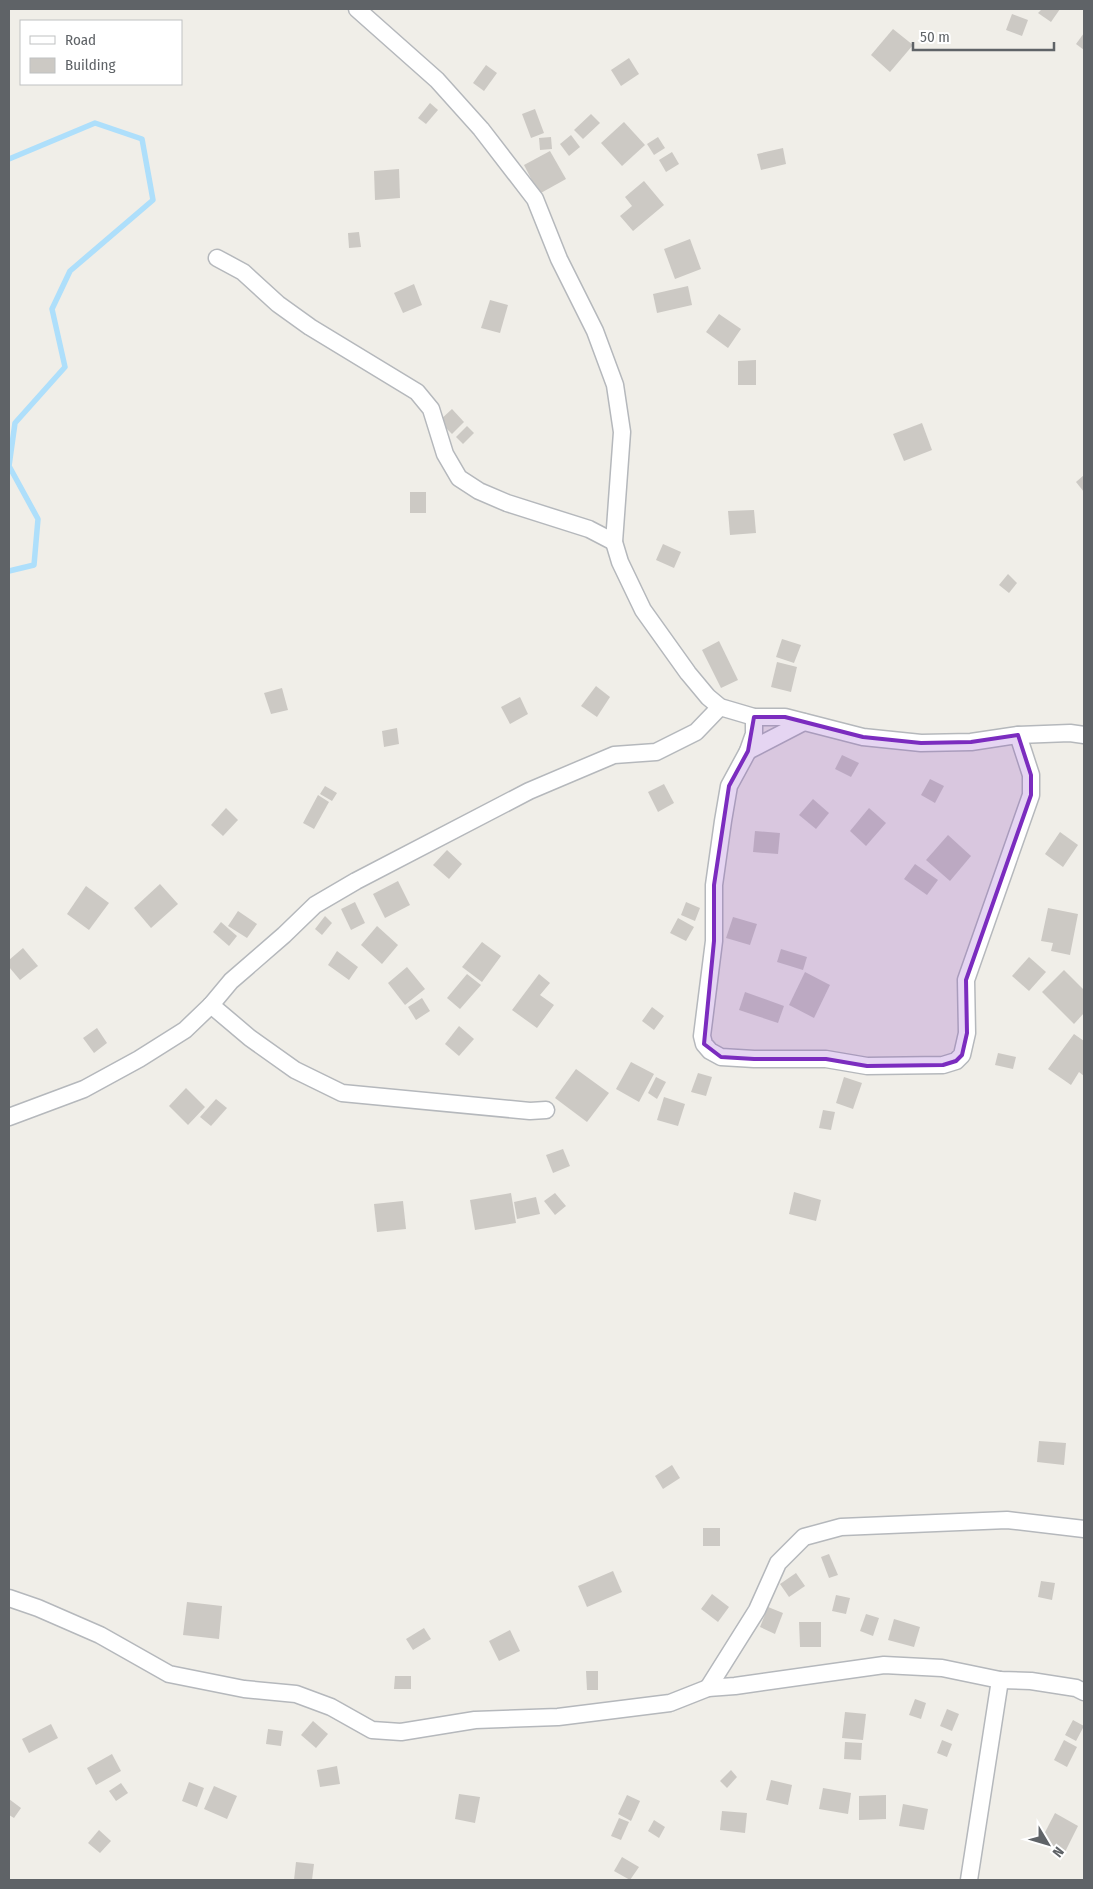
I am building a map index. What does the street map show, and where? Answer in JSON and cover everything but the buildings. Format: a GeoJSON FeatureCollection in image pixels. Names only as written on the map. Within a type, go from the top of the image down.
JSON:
{"type":"FeatureCollection","features":[{"type":"Feature","properties":{"kind":"street"},"geometry":{"type":"LineString","coordinates":[[357,9],[437,80],[481,129],[535,199],[559,259],[595,332],[615,385],[622,432],[614,542],[620,562],[643,610],[708,697],[720,707],[754,717],[785,717],[863,737],[921,743],[971,742],[1018,735],[1070,732],[1084,735]]}},
{"type":"Feature","properties":{"kind":"street"},"geometry":{"type":"LineString","coordinates":[[217,258],[243,272],[278,304],[310,327],[417,392],[431,409],[445,454],[459,478],[479,491],[507,503],[589,529],[614,542]]}},
{"type":"Feature","properties":{"kind":"street"},"geometry":{"type":"LineString","coordinates":[[9,1117],[84,1089],[185,1030],[212,1005],[231,981],[315,905],[356,881],[529,791],[614,755],[656,752],[696,732],[720,707]]}},
{"type":"Feature","properties":{"kind":"street"},"geometry":{"type":"LineString","coordinates":[[754,717],[754,734],[748,752],[729,786],[722,821],[714,885],[714,941],[702,1036],[704,1044],[710,1051],[721,1057],[826,1059],[867,1066],[943,1065],[956,1061],[962,1055],[967,1034],[966,980],[1031,795],[1031,775],[1018,735]]}},
{"type":"Feature","properties":{"kind":"street"},"geometry":{"type":"LineString","coordinates":[[748,752],[804,722]]}},
{"type":"Feature","properties":{"kind":"street"},"geometry":{"type":"LineString","coordinates":[[212,1005],[250,1038],[295,1070],[342,1093],[530,1111],[546,1110]]}},
{"type":"Feature","properties":{"kind":"street"},"geometry":{"type":"LineString","coordinates":[[708,1688],[757,1610],[778,1563],[804,1537],[842,1528],[1007,1520],[1084,1529]]}},
{"type":"Feature","properties":{"kind":"street"},"geometry":{"type":"LineString","coordinates":[[9,1598],[38,1608],[100,1635],[169,1674],[244,1689],[296,1694],[331,1707],[372,1730],[401,1732],[475,1720],[558,1717],[670,1703],[708,1688],[735,1686],[884,1665],[942,1668],[1000,1680],[1031,1681],[1076,1688],[1084,1692]]}},
{"type":"Feature","properties":{"kind":"street"},"geometry":{"type":"LineString","coordinates":[[969,1880],[1000,1680]]}},
{"type":"Feature","properties":{"kind":"highlighted area"},"geometry":{"type":"Polygon","coordinates":[[[754,717],[785,717],[863,737],[921,743],[971,742],[1018,735],[1031,775],[1031,795],[966,980],[967,1033],[962,1055],[956,1061],[943,1065],[867,1066],[826,1059],[721,1057],[704,1044],[714,941],[714,885],[729,786],[748,751],[754,717]]]}},
{"type":"Feature","properties":{"kind":"waterway"},"geometry":{"type":"LineString","coordinates":[[9,159],[95,123],[142,139],[153,200],[70,271],[52,309],[65,367],[15,423],[9,466],[38,519],[34,565],[9,571]]}}]}
